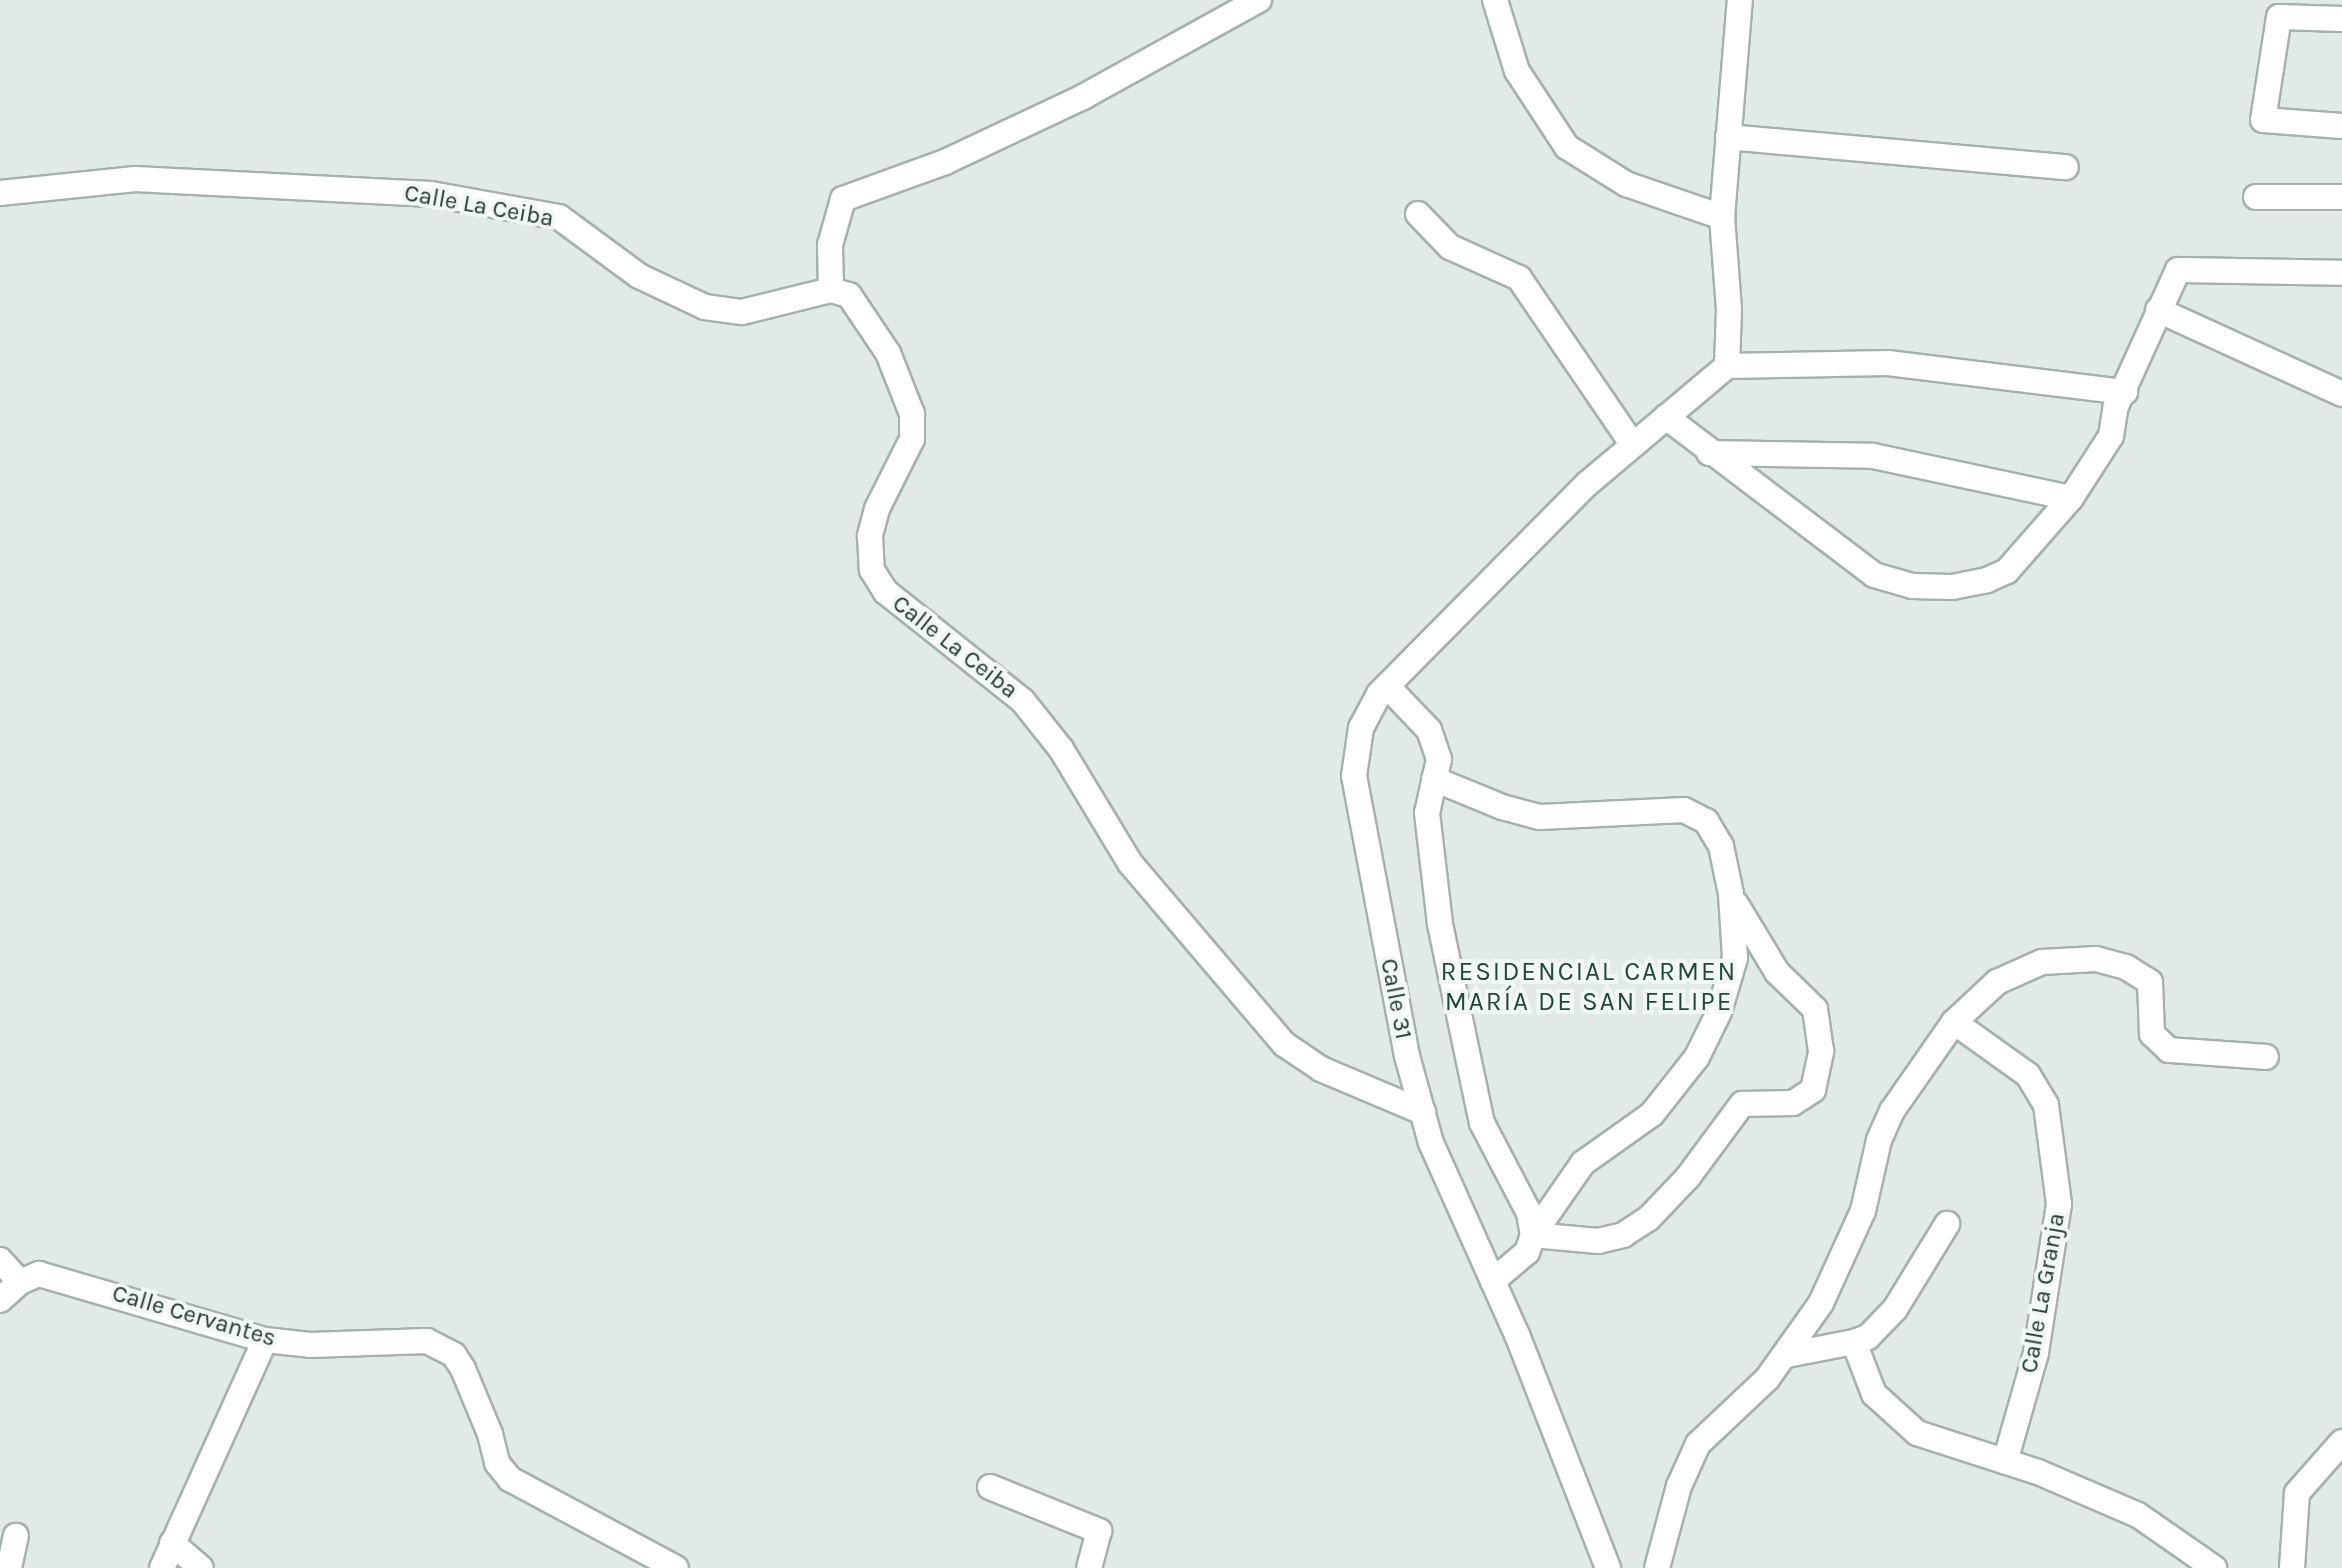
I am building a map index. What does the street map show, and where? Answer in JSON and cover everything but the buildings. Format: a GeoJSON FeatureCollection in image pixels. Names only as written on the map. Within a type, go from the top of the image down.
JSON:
{"type":"FeatureCollection","features":[{"type":"Feature","properties":{"kind":"street"},"geometry":{"type":"LineString","coordinates":[[831,290],[830,245],[843,199],[945,162],[1083,97],[1259,0]]}},
{"type":"Feature","properties":{"kind":"street"},"geometry":{"type":"LineString","coordinates":[[1495,0],[1517,71],[1567,147],[1626,184],[1722,217]]}},
{"type":"Feature","properties":{"kind":"street"},"geometry":{"type":"LineString","coordinates":[[1740,0],[1722,217],[1729,321],[1727,366],[1888,363],[2125,392]]}},
{"type":"Feature","properties":{"kind":"street"},"geometry":{"type":"LineString","coordinates":[[2342,19],[2275,9],[2263,120],[2342,126]]}},
{"type":"Feature","properties":{"kind":"street"},"geometry":{"type":"LineString","coordinates":[[1728,137],[2066,167]]}},
{"type":"Feature","properties":{"kind":"street","name":"Calle La Ceiba"},"geometry":{"type":"LineString","coordinates":[[0,193],[135,179],[431,194],[559,217],[639,276],[705,307],[742,312],[831,290],[849,295],[865,313],[912,414],[912,439],[877,509],[870,536],[872,570],[886,592],[1022,700],[1061,749],[1130,863],[1284,1044],[1321,1069],[1423,1112]]}},
{"type":"Feature","properties":{"kind":"street"},"geometry":{"type":"LineString","coordinates":[[2256,197],[2342,197]]}},
{"type":"Feature","properties":{"kind":"street"},"geometry":{"type":"LineString","coordinates":[[1418,214],[1450,247],[1519,278],[1633,445]]}},
{"type":"Feature","properties":{"kind":"street"},"geometry":{"type":"LineString","coordinates":[[1666,417],[1709,453],[1874,575],[1912,586],[1952,587],[2007,571],[2071,498],[2111,436],[2116,406],[2125,392],[2171,278],[2186,267],[2342,273]]}},
{"type":"Feature","properties":{"kind":"street"},"geometry":{"type":"LineString","coordinates":[[2158,310],[2342,394]]}},
{"type":"Feature","properties":{"kind":"street","name":"Calle 31"},"geometry":{"type":"LineString","coordinates":[[1608,1568],[1423,1112],[1407,1056],[1354,776],[1361,728],[1387,686],[1587,484],[1727,366]]}},
{"type":"Feature","properties":{"kind":"street"},"geometry":{"type":"LineString","coordinates":[[1709,453],[1873,456],[2071,498]]}},
{"type":"Feature","properties":{"kind":"street"},"geometry":{"type":"LineString","coordinates":[[1387,686],[1429,730],[1439,759],[1434,779],[1428,845],[1482,1123],[1529,1213],[1533,1235]]}},
{"type":"Feature","properties":{"kind":"street"},"geometry":{"type":"LineString","coordinates":[[1434,779],[1502,807],[1540,817],[1684,810],[1706,821],[1721,846],[1731,894],[1735,958],[1719,1012],[1697,1057],[1652,1114],[1583,1163],[1533,1235],[1527,1252],[1493,1281]]}},
{"type":"Feature","properties":{"kind":"street"},"geometry":{"type":"LineString","coordinates":[[1533,1235],[1598,1241],[1623,1235],[1649,1218],[1688,1177],[1742,1104],[1793,1103],[1813,1090],[1821,1051],[1815,1009],[1777,972],[1731,894]]}},
{"type":"Feature","properties":{"kind":"street"},"geometry":{"type":"LineString","coordinates":[[1657,1568],[1679,1486],[1698,1444],[1787,1355],[1821,1303],[1863,1211],[1879,1140],[1892,1111],[1954,1022],[1997,982],[2042,962],[2096,959],[2126,967],[2150,982],[2152,1034],[2169,1050],[2266,1057]]}},
{"type":"Feature","properties":{"kind":"street","name":"Calle La Granja"},"geometry":{"type":"LineString","coordinates":[[1954,1022],[2028,1075],[2046,1105],[2059,1204],[2036,1353],[2005,1462]]}},
{"type":"Feature","properties":{"kind":"street"},"geometry":{"type":"LineString","coordinates":[[1787,1355],[1868,1337],[1895,1309],[1947,1224]]}},
{"type":"Feature","properties":{"kind":"street"},"geometry":{"type":"LineString","coordinates":[[0,1260],[20,1282],[0,1300]]}},
{"type":"Feature","properties":{"kind":"street","name":"Calle Cervantes"},"geometry":{"type":"LineString","coordinates":[[20,1282],[39,1274],[63,1278],[265,1340],[310,1345],[427,1341],[439,1347],[463,1369],[490,1434],[497,1463],[510,1479],[676,1568]]}},
{"type":"Feature","properties":{"kind":"street"},"geometry":{"type":"LineString","coordinates":[[162,1568],[265,1340]]}},
{"type":"Feature","properties":{"kind":"street"},"geometry":{"type":"LineString","coordinates":[[1854,1342],[1874,1394],[1917,1433],[2005,1462],[2138,1515],[2214,1568]]}},
{"type":"Feature","properties":{"kind":"street"},"geometry":{"type":"LineString","coordinates":[[2292,1568],[2297,1493],[2342,1442]]}},
{"type":"Feature","properties":{"kind":"street"},"geometry":{"type":"LineString","coordinates":[[990,1487],[1099,1531],[1089,1568]]}},
{"type":"Feature","properties":{"kind":"street"},"geometry":{"type":"LineString","coordinates":[[9,1568],[16,1536]]}},
{"type":"Feature","properties":{"kind":"street"},"geometry":{"type":"LineString","coordinates":[[172,1543],[201,1568]]}},
{"type":"Feature","properties":{"kind":"district","name":"RESIDENCIAL CARMEN MARÍA DE SAN FELIPE"},"geometry":{"type":"Point","coordinates":[1589,987]}}]}
